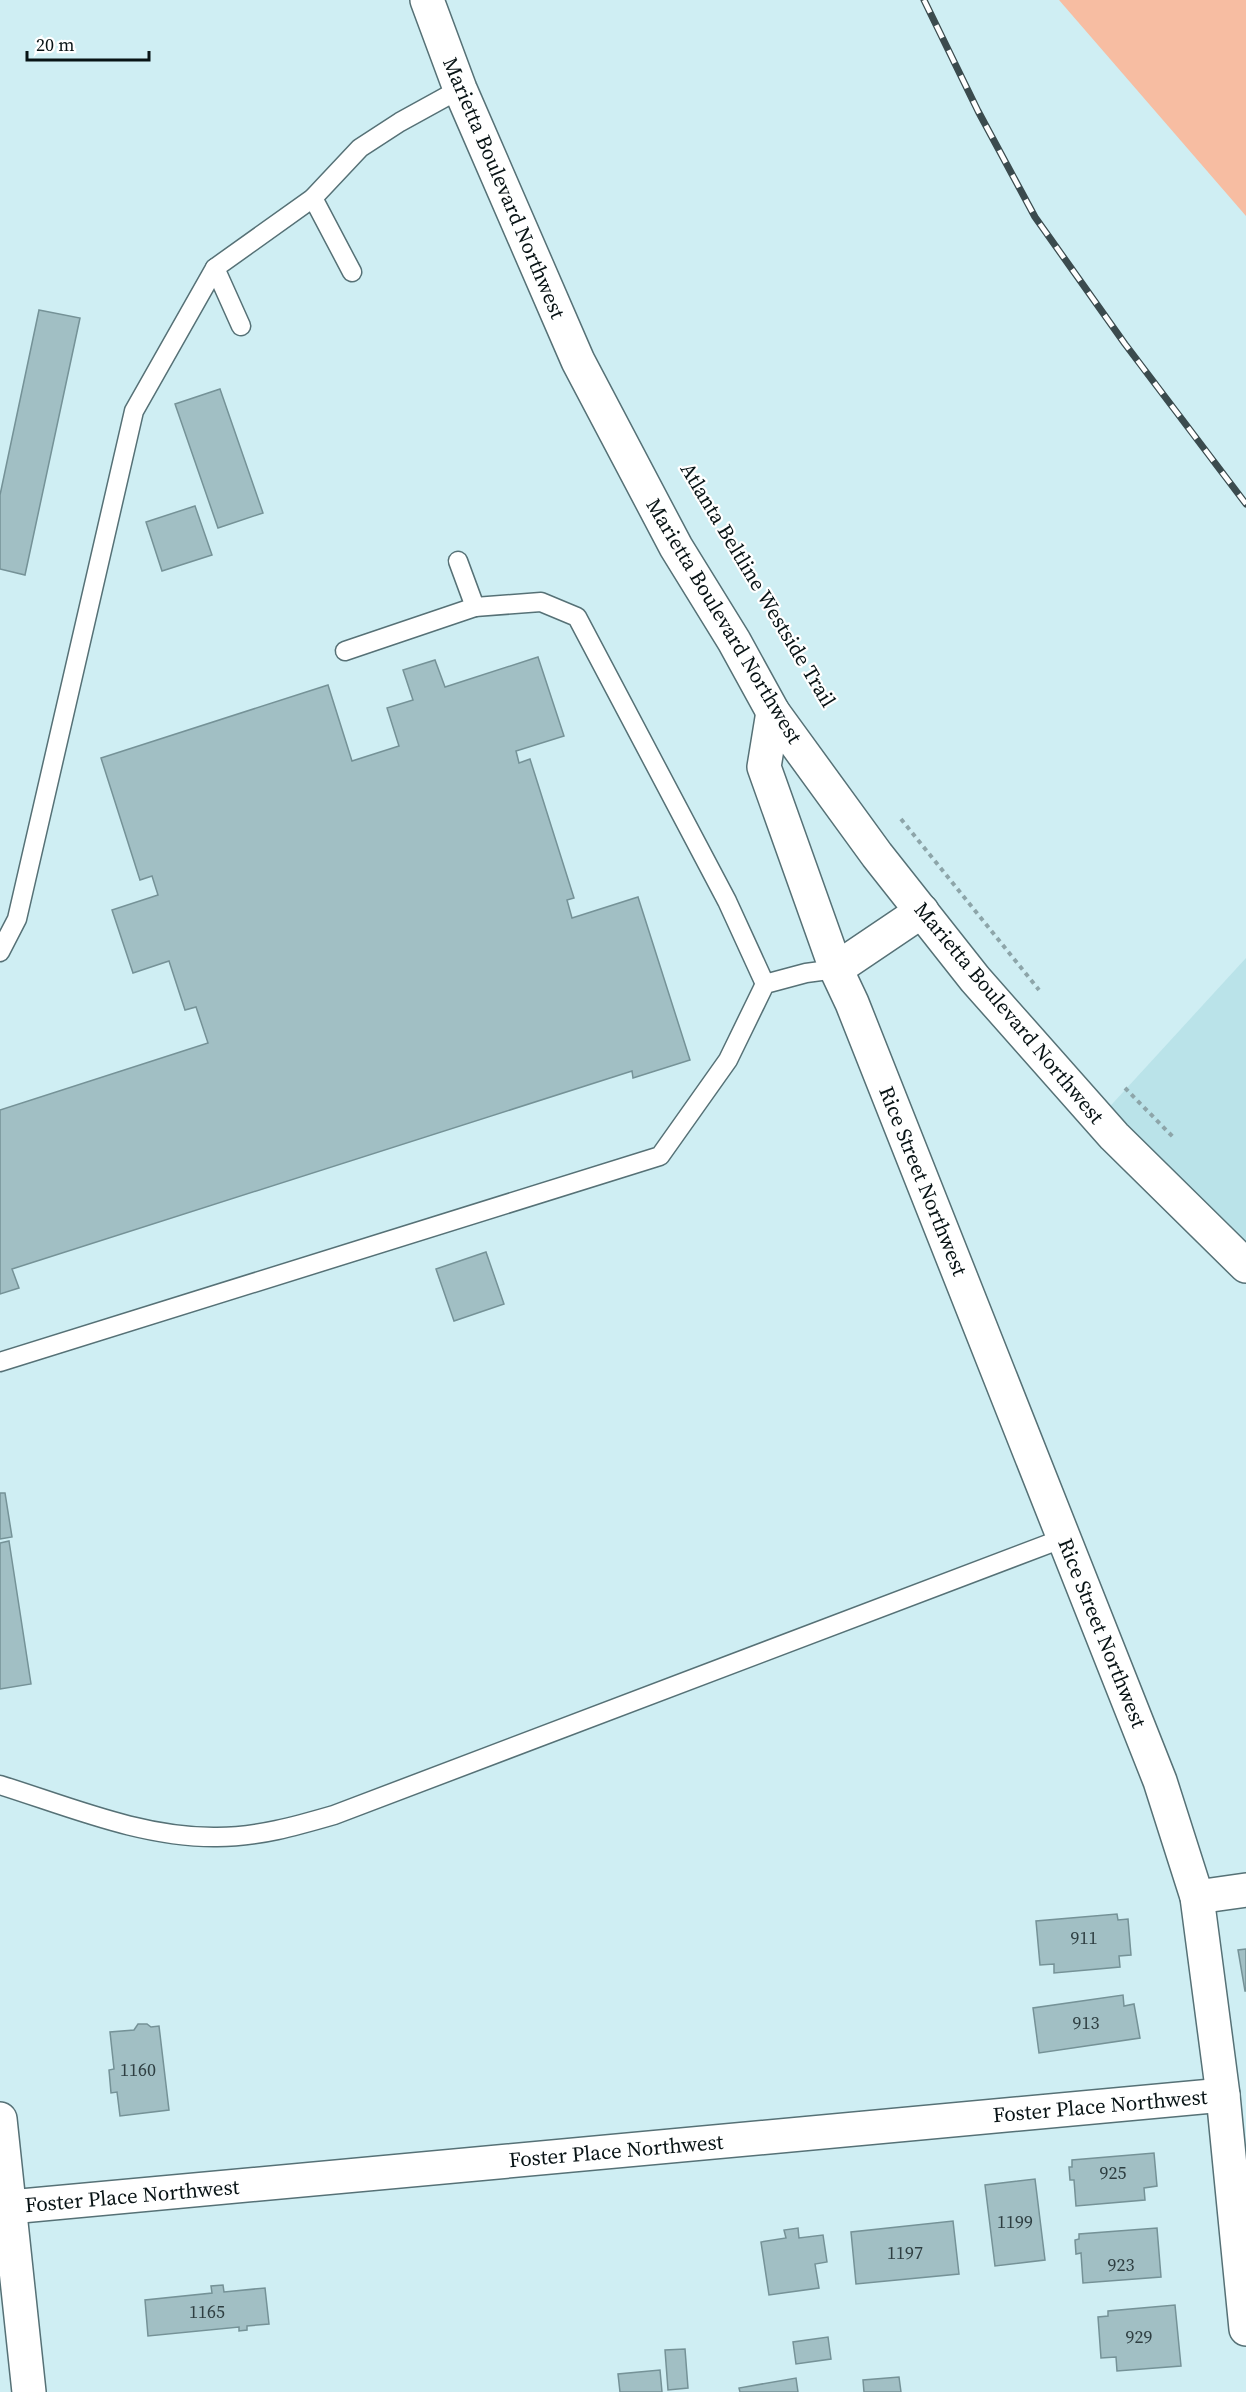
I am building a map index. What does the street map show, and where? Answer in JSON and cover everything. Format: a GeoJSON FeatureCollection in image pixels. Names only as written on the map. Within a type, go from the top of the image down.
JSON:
{"type":"FeatureCollection","features":[{"type":"Feature","properties":{"kind":"street","name":"Marietta Boulevard Northwest"},"geometry":{"type":"LineString","coordinates":[[427,0],[460,89],[578,361],[676,547],[734,641],[773,712],[878,855],[975,979],[1114,1136],[1246,1266]]}},
{"type":"Feature","properties":{"kind":"street","name":"Rice Street Northwest"},"geometry":{"type":"LineString","coordinates":[[773,712],[764,767],[836,969],[852,1003],[1161,1781],[1197,1897],[1223,2095],[1246,2329]]}},
{"type":"Feature","properties":{"kind":"street"},"geometry":{"type":"LineString","coordinates":[[836,969],[922,911]]}},
{"type":"Feature","properties":{"kind":"street"},"geometry":{"type":"LineString","coordinates":[[1197,1897],[1246,1890]]}},
{"type":"Feature","properties":{"kind":"street","name":"Foster Place Northwest"},"geometry":{"type":"LineString","coordinates":[[9,2207],[1223,2095]]}},
{"type":"Feature","properties":{"kind":"street"},"geometry":{"type":"LineString","coordinates":[[0,2119],[29,2392]]}},
{"type":"Feature","properties":{"kind":"lane"},"geometry":{"type":"LineString","coordinates":[[0,952],[17,919],[134,411],[215,268],[313,198],[360,148],[400,122],[460,89]]}},
{"type":"Feature","properties":{"kind":"lane"},"geometry":{"type":"LineString","coordinates":[[313,198],[352,272]]}},
{"type":"Feature","properties":{"kind":"lane"},"geometry":{"type":"LineString","coordinates":[[215,268],[241,326]]}},
{"type":"Feature","properties":{"kind":"lane"},"geometry":{"type":"LineString","coordinates":[[458,561],[475,607]]}},
{"type":"Feature","properties":{"kind":"lane"},"geometry":{"type":"LineString","coordinates":[[345,651],[475,607],[541,602],[576,617],[727,901],[765,984]]}},
{"type":"Feature","properties":{"kind":"lane"},"geometry":{"type":"LineString","coordinates":[[0,1362],[660,1156],[728,1060],[765,984],[806,973],[836,969]]}},
{"type":"Feature","properties":{"kind":"lane"},"geometry":{"type":"LineString","coordinates":[[0,1785],[136,1827],[177,1835],[217,1837],[257,1834],[293,1827],[334,1815],[1064,1538]]}},
{"type":"Feature","properties":{"kind":"path"},"geometry":{"type":"LineString","coordinates":[[895,811],[1042,994]]}},
{"type":"Feature","properties":{"kind":"path"},"geometry":{"type":"LineString","coordinates":[[1119,1081],[1174,1138]]}},
{"type":"Feature","properties":{"kind":"shaded area"},"geometry":{"type":"Polygon","coordinates":[[[1059,0],[1246,0],[1246,216],[1059,0]]]}},
{"type":"Feature","properties":{"kind":"shaded area"},"geometry":{"type":"Polygon","coordinates":[[[1246,958],[1246,1266],[1092,1126],[1246,958]]]}},
{"type":"Feature","properties":{"kind":"building"},"geometry":{"type":"Polygon","coordinates":[[[39,310],[80,318],[25,575],[0,569],[0,495],[39,310]]]}},
{"type":"Feature","properties":{"kind":"building"},"geometry":{"type":"Polygon","coordinates":[[[220,389],[263,513],[218,528],[175,404],[220,389]]]}},
{"type":"Feature","properties":{"kind":"building"},"geometry":{"type":"Polygon","coordinates":[[[195,506],[212,555],[162,571],[146,522],[195,506]]]}},
{"type":"Feature","properties":{"kind":"building"},"geometry":{"type":"Polygon","coordinates":[[[538,657],[564,736],[516,751],[519,763],[530,759],[574,898],[567,900],[572,918],[638,897],[690,1060],[633,1078],[632,1071],[12,1269],[19,1288],[0,1294],[0,1110],[208,1043],[196,1007],[185,1010],[169,961],[133,973],[112,910],[158,895],[152,876],[140,880],[101,758],[328,685],[352,761],[399,746],[387,708],[413,700],[403,670],[435,660],[445,687],[538,657]]]}},
{"type":"Feature","properties":{"kind":"building"},"geometry":{"type":"Polygon","coordinates":[[[486,1252],[504,1304],[454,1321],[436,1269],[486,1252]]]}},
{"type":"Feature","properties":{"kind":"building"},"geometry":{"type":"Polygon","coordinates":[[[0,1493],[5,1493],[12,1537],[0,1539],[0,1493]]]}},
{"type":"Feature","properties":{"kind":"building"},"geometry":{"type":"Polygon","coordinates":[[[9,1541],[31,1684],[0,1689],[0,1543],[9,1541]]]}},
{"type":"Feature","properties":{"kind":"building"},"geometry":{"type":"Polygon","coordinates":[[[1117,1914],[1118,1920],[1128,1919],[1131,1955],[1119,1956],[1120,1967],[1054,1973],[1054,1964],[1040,1965],[1036,1921],[1117,1914]]]}},
{"type":"Feature","properties":{"kind":"building"},"geometry":{"type":"Polygon","coordinates":[[[1246,1949],[1246,1991],[1245,1991],[1238,1950],[1246,1949]]]}},
{"type":"Feature","properties":{"kind":"building"},"geometry":{"type":"Polygon","coordinates":[[[1123,1995],[1124,2006],[1134,2004],[1140,2038],[1039,2053],[1033,2008],[1123,1995]]]}},
{"type":"Feature","properties":{"kind":"building"},"geometry":{"type":"Polygon","coordinates":[[[138,2024],[159,2026],[169,2110],[120,2116],[117,2092],[111,2093],[109,2070],[114,2069],[110,2032],[134,2030],[138,2024]]]}},
{"type":"Feature","properties":{"kind":"building"},"geometry":{"type":"Polygon","coordinates":[[[1154,2153],[1157,2186],[1144,2188],[1145,2200],[1076,2206],[1074,2180],[1070,2180],[1069,2167],[1072,2167],[1072,2160],[1154,2153]]]}},
{"type":"Feature","properties":{"kind":"building"},"geometry":{"type":"Polygon","coordinates":[[[1035,2179],[1045,2260],[995,2266],[985,2185],[1035,2179]]]}},
{"type":"Feature","properties":{"kind":"building"},"geometry":{"type":"Polygon","coordinates":[[[953,2221],[959,2274],[856,2284],[851,2232],[953,2221]]]}},
{"type":"Feature","properties":{"kind":"building"},"geometry":{"type":"Polygon","coordinates":[[[798,2228],[799,2238],[823,2235],[827,2262],[815,2264],[819,2288],[769,2295],[761,2242],[786,2238],[784,2230],[798,2228]]]}},
{"type":"Feature","properties":{"kind":"building"},"geometry":{"type":"Polygon","coordinates":[[[1157,2228],[1161,2277],[1083,2283],[1081,2253],[1076,2254],[1075,2240],[1079,2239],[1079,2234],[1157,2228]]]}},
{"type":"Feature","properties":{"kind":"building"},"geometry":{"type":"Polygon","coordinates":[[[223,2285],[224,2292],[265,2288],[269,2324],[247,2326],[247,2330],[239,2331],[239,2327],[148,2336],[145,2300],[212,2293],[211,2286],[223,2285]]]}},
{"type":"Feature","properties":{"kind":"building"},"geometry":{"type":"Polygon","coordinates":[[[1175,2305],[1181,2366],[1117,2371],[1116,2357],[1101,2358],[1098,2317],[1108,2316],[1108,2311],[1175,2305]]]}},
{"type":"Feature","properties":{"kind":"building"},"geometry":{"type":"Polygon","coordinates":[[[828,2337],[831,2359],[796,2364],[793,2342],[828,2337]]]}},
{"type":"Feature","properties":{"kind":"building"},"geometry":{"type":"Polygon","coordinates":[[[685,2349],[688,2388],[668,2390],[665,2350],[685,2349]]]}},
{"type":"Feature","properties":{"kind":"building"},"geometry":{"type":"Polygon","coordinates":[[[660,2370],[662,2392],[620,2392],[618,2374],[660,2370]]]}},
{"type":"Feature","properties":{"kind":"building"},"geometry":{"type":"Polygon","coordinates":[[[899,2377],[901,2392],[864,2392],[863,2380],[899,2377]]]}},
{"type":"Feature","properties":{"kind":"building"},"geometry":{"type":"Polygon","coordinates":[[[796,2378],[798,2392],[740,2392],[739,2388],[796,2378]]]}},
{"type":"Feature","properties":{"kind":"railway"},"geometry":{"type":"LineString","coordinates":[[924,0],[978,111],[1035,217],[1125,344],[1246,504]]}}]}
